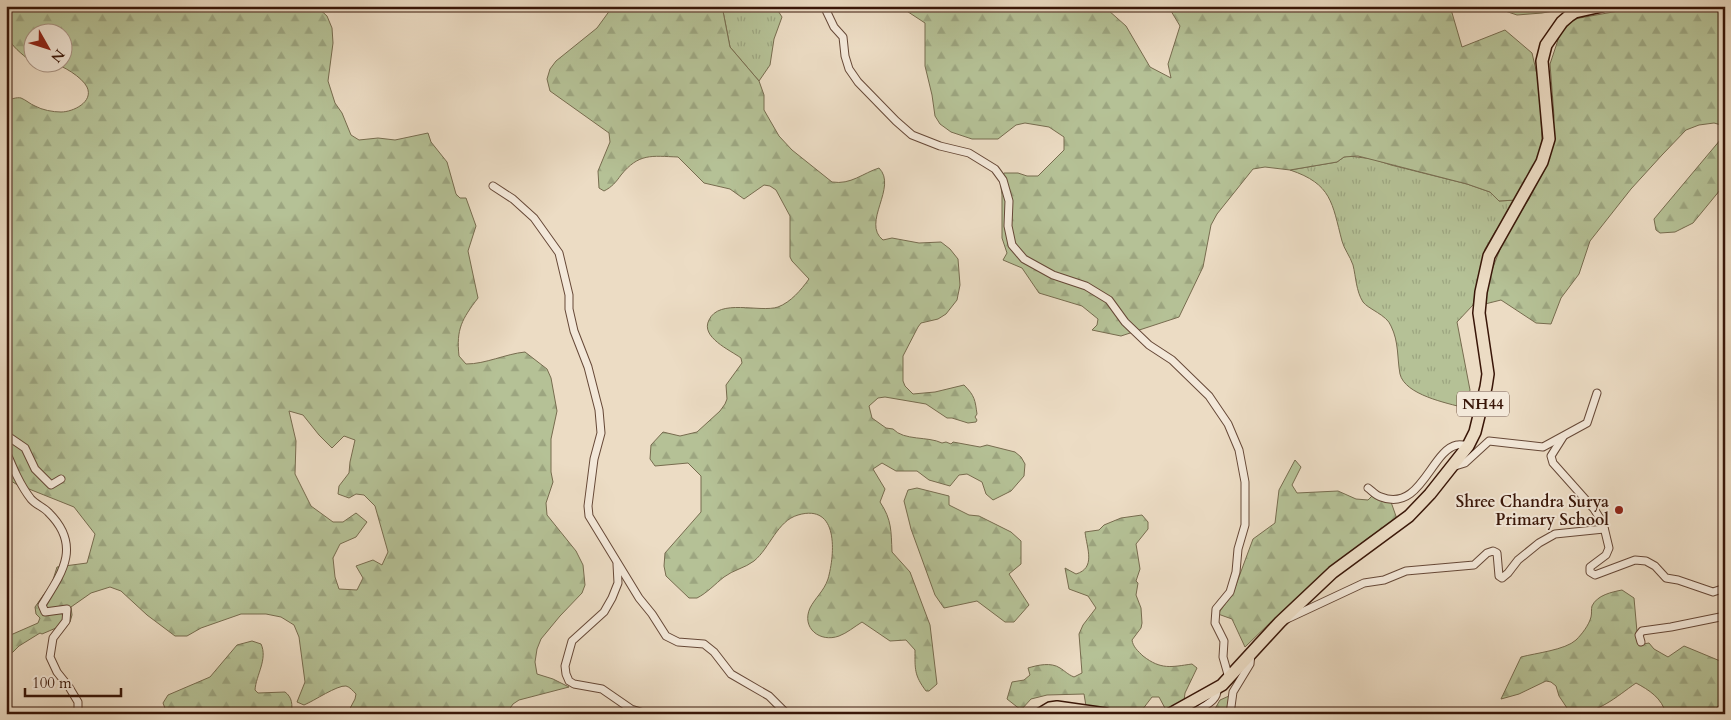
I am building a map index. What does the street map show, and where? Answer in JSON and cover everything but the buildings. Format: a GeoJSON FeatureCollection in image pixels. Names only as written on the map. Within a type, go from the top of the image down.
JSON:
{"type":"FeatureCollection","features":[{"type":"Feature","properties":{"kind":"main road","name":"NH44"},"geometry":{"type":"LineString","coordinates":[[1170,714],[1217,689],[1280,622],[1333,572],[1409,516],[1430,494],[1468,446],[1475,432],[1488,374],[1480,313],[1481,292],[1489,256],[1542,162],[1549,139],[1542,61],[1546,45],[1562,22],[1569,16],[1575,12],[1602,6]]}},
{"type":"Feature","properties":{"kind":"main road"},"geometry":{"type":"LineString","coordinates":[[1040,714],[1057,707],[1106,714]]}},
{"type":"Feature","properties":{"kind":"street"},"geometry":{"type":"LineString","coordinates":[[824,6],[834,27],[843,37],[845,56],[849,69],[858,82],[896,121],[912,135],[940,146],[968,153],[994,169],[1003,180],[1009,201],[1008,226],[1012,245],[1024,259],[1053,275],[1086,286],[1109,300],[1126,322],[1149,345],[1172,360],[1208,396],[1228,424],[1239,450],[1245,482],[1245,525],[1238,549],[1236,572],[1230,592],[1216,609],[1215,623],[1224,641],[1223,656],[1229,678]]}},
{"type":"Feature","properties":{"kind":"street"},"geometry":{"type":"LineString","coordinates":[[493,186],[513,199],[534,218],[559,253],[569,295],[569,309],[574,331],[588,367],[599,410],[600,433],[594,459],[588,506],[589,516],[638,598],[652,614],[666,636],[678,642],[704,644],[714,652],[731,674],[768,696],[787,714]]}},
{"type":"Feature","properties":{"kind":"street"},"geometry":{"type":"LineString","coordinates":[[1450,468],[1465,463],[1489,442],[1543,447],[1563,437],[1587,423],[1597,393]]}},
{"type":"Feature","properties":{"kind":"street"},"geometry":{"type":"LineString","coordinates":[[6,435],[25,448],[35,469],[51,485],[61,478]]}},
{"type":"Feature","properties":{"kind":"street"},"geometry":{"type":"LineString","coordinates":[[1563,437],[1551,456],[1553,463],[1594,509],[1603,523],[1609,548],[1606,555],[1590,567],[1590,572],[1595,575],[1635,560],[1646,561],[1655,566],[1666,578],[1678,580],[1713,592],[1725,588]]}},
{"type":"Feature","properties":{"kind":"street"},"geometry":{"type":"LineString","coordinates":[[1368,488],[1381,497],[1399,500],[1407,496],[1422,482],[1452,447],[1458,444],[1468,446]]}},
{"type":"Feature","properties":{"kind":"street"},"geometry":{"type":"LineString","coordinates":[[6,451],[18,478],[32,501],[48,512],[60,526],[67,544],[66,560],[60,576],[42,605],[45,612],[67,609],[66,621],[53,638],[50,657],[57,672],[69,686],[78,702],[78,714]]}},
{"type":"Feature","properties":{"kind":"street"},"geometry":{"type":"LineString","coordinates":[[1280,622],[1364,584],[1384,580],[1406,571],[1474,565],[1487,553],[1493,551],[1497,554],[1499,576],[1502,578],[1518,560],[1539,543],[1555,534],[1604,529]]}},
{"type":"Feature","properties":{"kind":"street"},"geometry":{"type":"LineString","coordinates":[[617,563],[618,583],[612,598],[604,612],[572,641],[565,666],[566,674],[569,681],[574,684],[602,689],[632,709],[647,714]]}},
{"type":"Feature","properties":{"kind":"street"},"geometry":{"type":"LineString","coordinates":[[1641,642],[1639,636],[1642,631],[1725,616]]}},
{"type":"Feature","properties":{"kind":"street"},"geometry":{"type":"LineString","coordinates":[[1230,714],[1234,692],[1250,664],[1251,654]]}},
{"type":"Feature","properties":{"kind":"street"},"geometry":{"type":"LineString","coordinates":[[1193,714],[1215,699],[1218,694],[1217,689]]}},
{"type":"Feature","properties":{"kind":"green space"},"geometry":{"type":"Polygon","coordinates":[[[6,6],[316,6],[327,16],[332,28],[333,43],[328,81],[335,103],[342,113],[351,135],[359,140],[378,138],[395,140],[428,133],[431,142],[447,162],[456,194],[460,198],[466,198],[476,226],[468,251],[478,298],[464,318],[459,331],[459,356],[466,364],[473,364],[525,352],[547,369],[551,378],[557,411],[551,439],[551,472],[553,482],[546,503],[547,515],[576,551],[583,565],[585,585],[582,593],[541,639],[535,662],[537,674],[569,687],[519,700],[513,704],[506,714],[347,714],[356,694],[346,686],[342,686],[304,705],[297,702],[305,682],[299,637],[294,625],[281,617],[266,614],[241,614],[201,628],[187,636],[175,636],[147,615],[121,591],[110,587],[91,593],[71,607],[72,615],[70,622],[42,634],[40,633],[19,646],[6,659],[6,637],[38,623],[40,618],[36,614],[35,607],[52,583],[57,567],[87,563],[95,534],[74,507],[29,489],[26,490],[6,478],[6,101],[21,98],[44,110],[66,112],[81,105],[88,97],[87,87],[70,72],[72,72],[72,22],[22,22],[22,54],[10,42],[7,31],[6,6]],[[289,411],[296,441],[295,474],[311,506],[333,522],[343,522],[356,513],[367,522],[356,537],[340,544],[333,558],[335,577],[339,589],[357,590],[363,578],[356,566],[373,560],[382,565],[388,552],[375,506],[364,495],[356,494],[349,498],[338,494],[339,486],[349,473],[355,440],[344,436],[332,448],[303,415],[289,411]]]}},
{"type":"Feature","properties":{"kind":"green space"},"geometry":{"type":"Polygon","coordinates":[[[613,6],[722,6],[730,47],[759,81],[764,95],[764,110],[779,136],[792,150],[832,182],[845,182],[879,168],[884,176],[885,185],[876,224],[877,233],[883,240],[892,238],[919,243],[941,242],[958,259],[960,285],[957,300],[946,314],[938,319],[921,323],[918,327],[903,356],[903,381],[913,394],[935,392],[964,385],[974,398],[977,414],[975,417],[976,422],[968,423],[947,418],[926,404],[885,397],[878,398],[869,406],[872,418],[886,428],[893,429],[910,437],[951,444],[953,442],[980,447],[987,445],[1015,452],[1025,464],[1024,476],[1011,491],[993,500],[986,494],[982,482],[967,474],[959,475],[950,486],[929,480],[917,471],[896,471],[882,463],[873,469],[885,489],[880,502],[889,520],[892,552],[910,572],[930,625],[937,684],[929,691],[926,691],[919,681],[915,667],[915,650],[906,640],[890,641],[862,622],[845,633],[832,638],[819,635],[810,627],[808,615],[810,608],[828,579],[832,557],[831,533],[827,523],[821,516],[811,513],[791,518],[779,529],[760,556],[728,575],[697,598],[689,598],[666,576],[664,566],[665,553],[701,512],[701,476],[688,463],[655,466],[650,459],[651,445],[663,432],[680,436],[697,432],[725,404],[727,399],[726,385],[742,363],[741,358],[712,337],[707,326],[709,320],[714,313],[730,308],[770,308],[783,305],[809,279],[790,257],[790,216],[776,190],[770,186],[764,185],[744,199],[730,189],[704,183],[678,157],[653,156],[640,159],[634,163],[616,182],[604,191],[599,188],[598,171],[610,142],[609,133],[550,91],[547,79],[550,69],[556,61],[597,28],[613,6]]]}},
{"type":"Feature","properties":{"kind":"green space"},"geometry":{"type":"Polygon","coordinates":[[[722,6],[775,6],[782,17],[774,39],[770,65],[759,81],[730,47],[722,6]]]}},
{"type":"Feature","properties":{"kind":"green space"},"geometry":{"type":"Polygon","coordinates":[[[899,6],[1109,6],[1108,10],[1126,26],[1150,67],[1171,78],[1168,64],[1180,26],[1168,6],[1450,6],[1462,47],[1505,30],[1532,53],[1539,83],[1542,140],[1536,166],[1516,200],[1499,201],[1490,192],[1467,184],[1358,156],[1344,157],[1337,162],[1290,170],[1265,167],[1253,169],[1217,214],[1211,225],[1203,267],[1179,317],[1121,336],[1092,330],[1097,325],[1098,319],[1082,306],[1039,293],[1022,268],[1003,260],[1007,253],[1002,238],[1000,179],[1004,173],[1038,176],[1064,150],[1064,137],[1049,127],[1025,123],[1016,125],[998,139],[972,139],[951,132],[940,124],[935,116],[925,66],[925,23],[899,6]]]}},
{"type":"Feature","properties":{"kind":"green space"},"geometry":{"type":"Polygon","coordinates":[[[1500,6],[1582,6],[1517,15],[1502,10],[1500,6]]]}},
{"type":"Feature","properties":{"kind":"green space"},"geometry":{"type":"Polygon","coordinates":[[[1646,6],[1725,6],[1725,126],[1714,123],[1699,125],[1686,130],[1631,189],[1590,241],[1579,274],[1561,298],[1551,324],[1536,323],[1501,300],[1485,304],[1490,275],[1506,234],[1529,199],[1550,156],[1554,116],[1550,64],[1560,34],[1574,19],[1646,6]]]}},
{"type":"Feature","properties":{"kind":"green space"},"geometry":{"type":"Polygon","coordinates":[[[1725,130],[1725,184],[1693,223],[1675,232],[1660,233],[1656,230],[1654,219],[1721,139],[1725,130]]]}},
{"type":"Feature","properties":{"kind":"green space"},"geometry":{"type":"Polygon","coordinates":[[[1349,156],[1373,159],[1467,184],[1490,192],[1499,201],[1516,200],[1503,224],[1496,230],[1485,249],[1473,305],[1457,322],[1470,390],[1465,408],[1438,401],[1418,393],[1403,381],[1400,374],[1394,332],[1389,322],[1365,305],[1361,298],[1353,265],[1343,244],[1336,216],[1328,196],[1314,182],[1290,170],[1337,162],[1349,156]]]}},
{"type":"Feature","properties":{"kind":"green space"},"geometry":{"type":"Polygon","coordinates":[[[1295,460],[1301,467],[1292,485],[1297,493],[1338,491],[1356,499],[1368,500],[1372,496],[1391,502],[1397,519],[1368,538],[1341,560],[1278,620],[1274,619],[1245,647],[1232,619],[1218,614],[1233,593],[1253,539],[1275,523],[1279,490],[1295,460]]]}},
{"type":"Feature","properties":{"kind":"green space"},"geometry":{"type":"Polygon","coordinates":[[[917,488],[949,496],[949,505],[969,515],[979,516],[1011,532],[1021,541],[1021,564],[1009,574],[1029,605],[1014,622],[1005,622],[977,601],[944,608],[935,595],[911,529],[904,501],[908,490],[917,488]]]}},
{"type":"Feature","properties":{"kind":"green space"},"geometry":{"type":"Polygon","coordinates":[[[1142,515],[1148,522],[1148,529],[1136,544],[1140,569],[1136,581],[1138,583],[1136,595],[1141,608],[1142,623],[1141,628],[1132,640],[1136,649],[1155,664],[1172,666],[1192,664],[1197,668],[1185,693],[1184,701],[1166,710],[1159,697],[1152,697],[1139,714],[1125,714],[1086,706],[1084,694],[1047,695],[1031,699],[1021,710],[1007,699],[1012,682],[1024,680],[1030,675],[1028,668],[1049,665],[1056,666],[1074,677],[1082,673],[1079,634],[1083,625],[1096,608],[1088,596],[1069,589],[1065,568],[1076,574],[1086,567],[1089,557],[1085,532],[1099,530],[1104,525],[1121,518],[1142,515]]]}},
{"type":"Feature","properties":{"kind":"green space"},"geometry":{"type":"Polygon","coordinates":[[[1622,590],[1634,598],[1638,643],[1649,643],[1654,649],[1668,657],[1684,646],[1725,663],[1725,707],[1718,706],[1716,709],[1724,714],[1666,714],[1658,699],[1636,683],[1606,704],[1581,713],[1571,714],[1559,696],[1556,686],[1546,681],[1519,694],[1501,699],[1521,657],[1558,649],[1576,640],[1587,626],[1594,602],[1605,595],[1622,590]]]}},
{"type":"Feature","properties":{"kind":"green space"},"geometry":{"type":"Polygon","coordinates":[[[252,641],[261,644],[263,650],[255,690],[258,693],[285,692],[291,702],[291,714],[169,714],[166,711],[163,703],[168,695],[210,677],[237,645],[252,641]]]}},
{"type":"Feature","properties":{"kind":"green space"},"geometry":{"type":"Polygon","coordinates":[[[1229,696],[1227,714],[1212,714],[1220,700],[1229,696]]]}},
{"type":"Feature","properties":{"kind":"place","name":"Shree Chandra Surya Primary School"},"geometry":{"type":"Point","coordinates":[1619,510]}}]}
